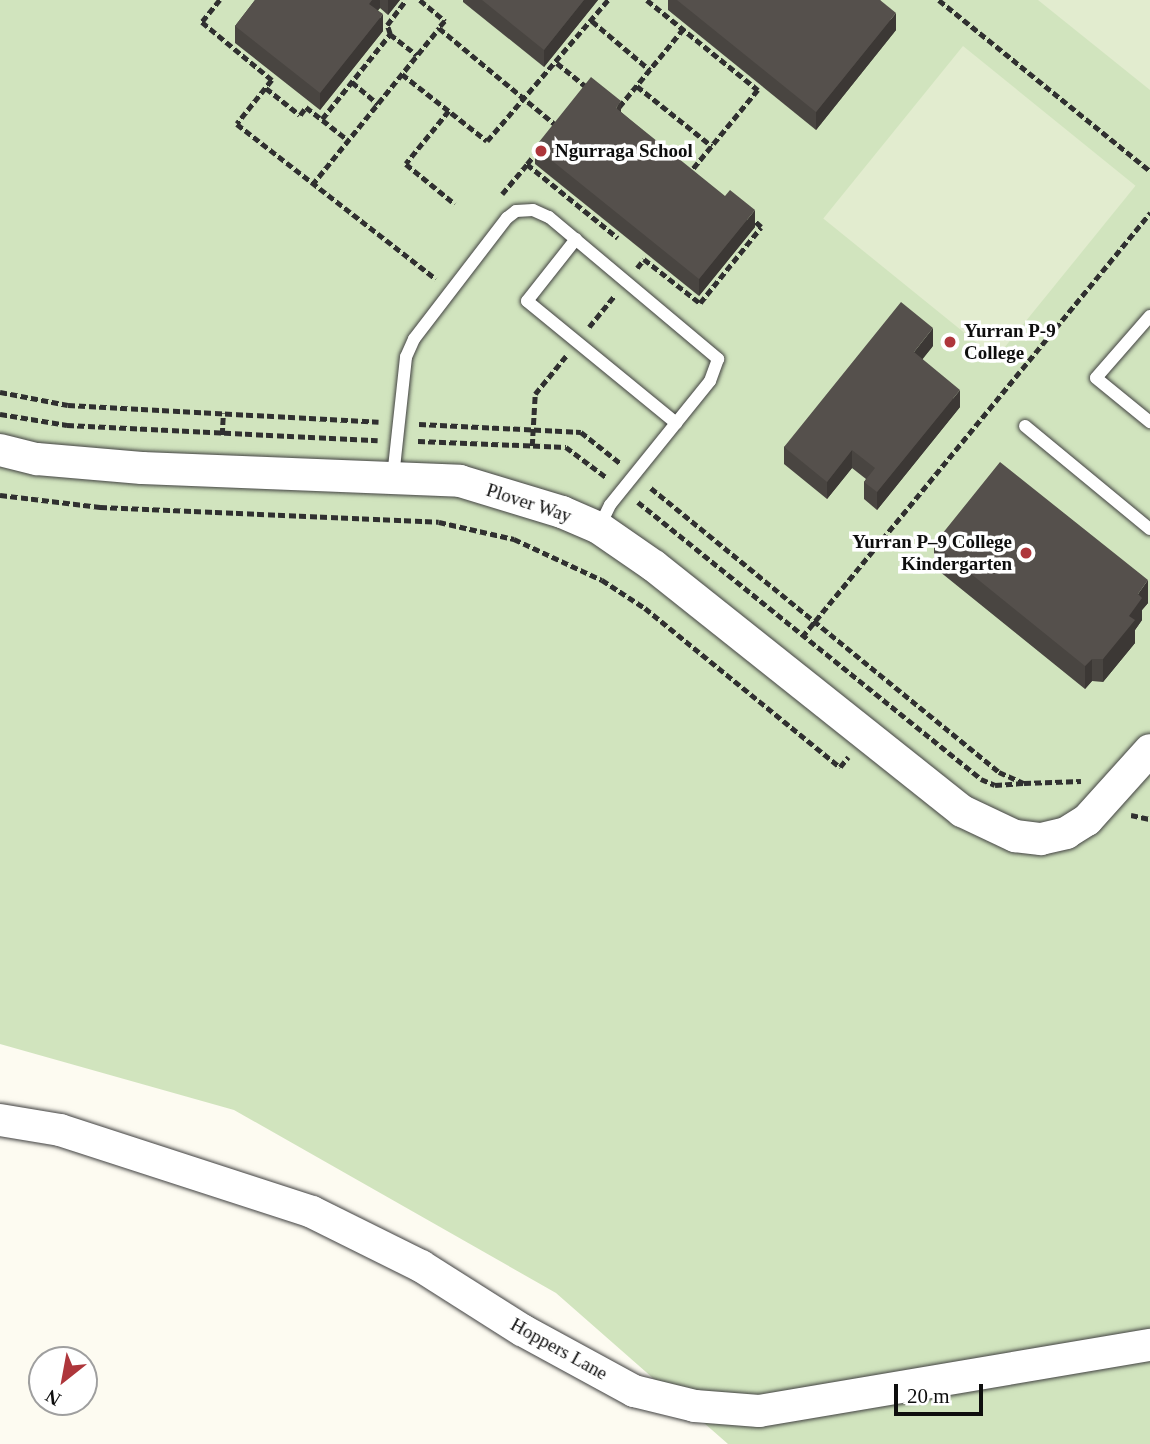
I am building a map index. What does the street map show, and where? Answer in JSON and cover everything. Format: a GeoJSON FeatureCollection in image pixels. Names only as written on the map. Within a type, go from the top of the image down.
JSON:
{"type":"FeatureCollection","features":[{"type":"Feature","properties":{"kind":"street","name":"Plover Way"},"geometry":{"type":"LineString","coordinates":[[0,450],[37,459],[142,468],[460,481],[523,498],[599,528],[654,566],[962,811],[1015,836],[1041,839],[1066,833],[1110,800],[1150,750]]}},
{"type":"Feature","properties":{"kind":"street","name":"Hoppers Lane"},"geometry":{"type":"LineString","coordinates":[[0,1120],[60,1130],[312,1212],[421,1266],[522,1330],[634,1391],[695,1406],[759,1411],[1150,1345]]}},
{"type":"Feature","properties":{"kind":"lane"},"geometry":{"type":"LineString","coordinates":[[393,477],[406,357],[414,339],[507,218],[516,211],[533,210],[576,239],[718,359],[710,381],[622,489],[599,528]]}},
{"type":"Feature","properties":{"kind":"lane"},"geometry":{"type":"LineString","coordinates":[[576,239],[527,301],[676,422]]}},
{"type":"Feature","properties":{"kind":"lane"},"geometry":{"type":"LineString","coordinates":[[1150,316],[1096,378],[1150,422]]}},
{"type":"Feature","properties":{"kind":"lane"},"geometry":{"type":"LineString","coordinates":[[1025,426],[1150,529]]}},
{"type":"Feature","properties":{"kind":"path"},"geometry":{"type":"LineString","coordinates":[[220,0],[202,22],[272,80],[237,124],[312,185],[440,281]]}},
{"type":"Feature","properties":{"kind":"path"},"geometry":{"type":"LineString","coordinates":[[406,0],[387,25],[390,34],[417,55]]}},
{"type":"Feature","properties":{"kind":"path"},"geometry":{"type":"LineString","coordinates":[[312,185],[445,21],[420,0]]}},
{"type":"Feature","properties":{"kind":"path"},"geometry":{"type":"LineString","coordinates":[[402,74],[487,141],[541,74],[557,64],[608,0]]}},
{"type":"Feature","properties":{"kind":"path"},"geometry":{"type":"LineString","coordinates":[[647,0],[758,89],[687,177],[696,185]]}},
{"type":"Feature","properties":{"kind":"path"},"geometry":{"type":"LineString","coordinates":[[939,0],[1150,171]]}},
{"type":"Feature","properties":{"kind":"path"},"geometry":{"type":"LineString","coordinates":[[592,21],[650,70]]}},
{"type":"Feature","properties":{"kind":"path"},"geometry":{"type":"LineString","coordinates":[[439,28],[558,124],[551,134]]}},
{"type":"Feature","properties":{"kind":"path"},"geometry":{"type":"LineString","coordinates":[[617,111],[683,29]]}},
{"type":"Feature","properties":{"kind":"path"},"geometry":{"type":"LineString","coordinates":[[322,119],[390,34]]}},
{"type":"Feature","properties":{"kind":"path"},"geometry":{"type":"LineString","coordinates":[[557,64],[597,95]]}},
{"type":"Feature","properties":{"kind":"path"},"geometry":{"type":"LineString","coordinates":[[351,82],[378,104]]}},
{"type":"Feature","properties":{"kind":"path"},"geometry":{"type":"LineString","coordinates":[[637,86],[712,146]]}},
{"type":"Feature","properties":{"kind":"path"},"geometry":{"type":"LineString","coordinates":[[266,88],[300,115],[306,107],[348,140]]}},
{"type":"Feature","properties":{"kind":"path"},"geometry":{"type":"LineString","coordinates":[[607,103],[627,119]]}},
{"type":"Feature","properties":{"kind":"path"},"geometry":{"type":"LineString","coordinates":[[449,111],[406,164],[455,204]]}},
{"type":"Feature","properties":{"kind":"path"},"geometry":{"type":"LineString","coordinates":[[527,164],[543,144]]}},
{"type":"Feature","properties":{"kind":"path"},"geometry":{"type":"LineString","coordinates":[[681,163],[691,171]]}},
{"type":"Feature","properties":{"kind":"path"},"geometry":{"type":"LineString","coordinates":[[645,259],[700,303],[761,227],[740,210]]}},
{"type":"Feature","properties":{"kind":"path"},"geometry":{"type":"LineString","coordinates":[[779,666],[1150,213]]}},
{"type":"Feature","properties":{"kind":"path"},"geometry":{"type":"LineString","coordinates":[[532,446],[535,394]]}},
{"type":"Feature","properties":{"kind":"path"},"geometry":{"type":"LineString","coordinates":[[0,414],[67,425],[566,447],[622,489],[981,779],[995,785],[1024,783]]}},
{"type":"Feature","properties":{"kind":"path"},"geometry":{"type":"LineString","coordinates":[[0,495],[100,507],[439,522],[514,539],[582,568],[645,608],[840,767]]}},
{"type":"Feature","properties":{"kind":"green space"},"geometry":{"type":"Polygon","coordinates":[[[0,0],[1150,0],[1150,1444],[728,1444],[556,1293],[234,1110],[0,1044],[0,0]]]}},
{"type":"Feature","properties":{"kind":"green space"},"geometry":{"type":"Polygon","coordinates":[[[1038,0],[1150,0],[1150,90],[1038,0]]]}},
{"type":"Feature","properties":{"kind":"green space"},"geometry":{"type":"Polygon","coordinates":[[[963,46],[1136,186],[996,358],[823,219],[963,46]]]}},
{"type":"Feature","properties":{"kind":"building"},"geometry":{"type":"Polygon","coordinates":[[[255,0],[372,0],[369,4],[383,14],[320,93],[235,26],[255,0]]]}},
{"type":"Feature","properties":{"kind":"building"},"geometry":{"type":"Polygon","coordinates":[[[482,0],[584,0],[544,50],[482,0]]]}},
{"type":"Feature","properties":{"kind":"building"},"geometry":{"type":"Polygon","coordinates":[[[677,0],[880,0],[896,13],[816,112],[677,0]]]}},
{"type":"Feature","properties":{"kind":"building"},"geometry":{"type":"Polygon","coordinates":[[[591,77],[621,101],[616,108],[725,196],[730,190],[755,210],[699,279],[535,147],[591,77]]]}},
{"type":"Feature","properties":{"kind":"building"},"geometry":{"type":"Polygon","coordinates":[[[901,302],[933,328],[914,352],[960,390],[877,492],[864,482],[875,468],[852,450],[827,482],[784,447],[901,302]]]}},
{"type":"Feature","properties":{"kind":"building"},"geometry":{"type":"Polygon","coordinates":[[[1000,462],[1148,580],[1138,594],[1142,598],[1129,616],[1135,620],[1103,659],[1092,659],[1085,666],[934,544],[1000,462]]]}},
{"type":"Feature","properties":{"kind":"place","name":"Ngurraga School"},"geometry":{"type":"Point","coordinates":[541,151]}},
{"type":"Feature","properties":{"kind":"place","name":"Yurran P-9 College"},"geometry":{"type":"Point","coordinates":[950,342]}},
{"type":"Feature","properties":{"kind":"place","name":"Yurran P–9 College Kindergarten"},"geometry":{"type":"Point","coordinates":[1026,553]}}]}
